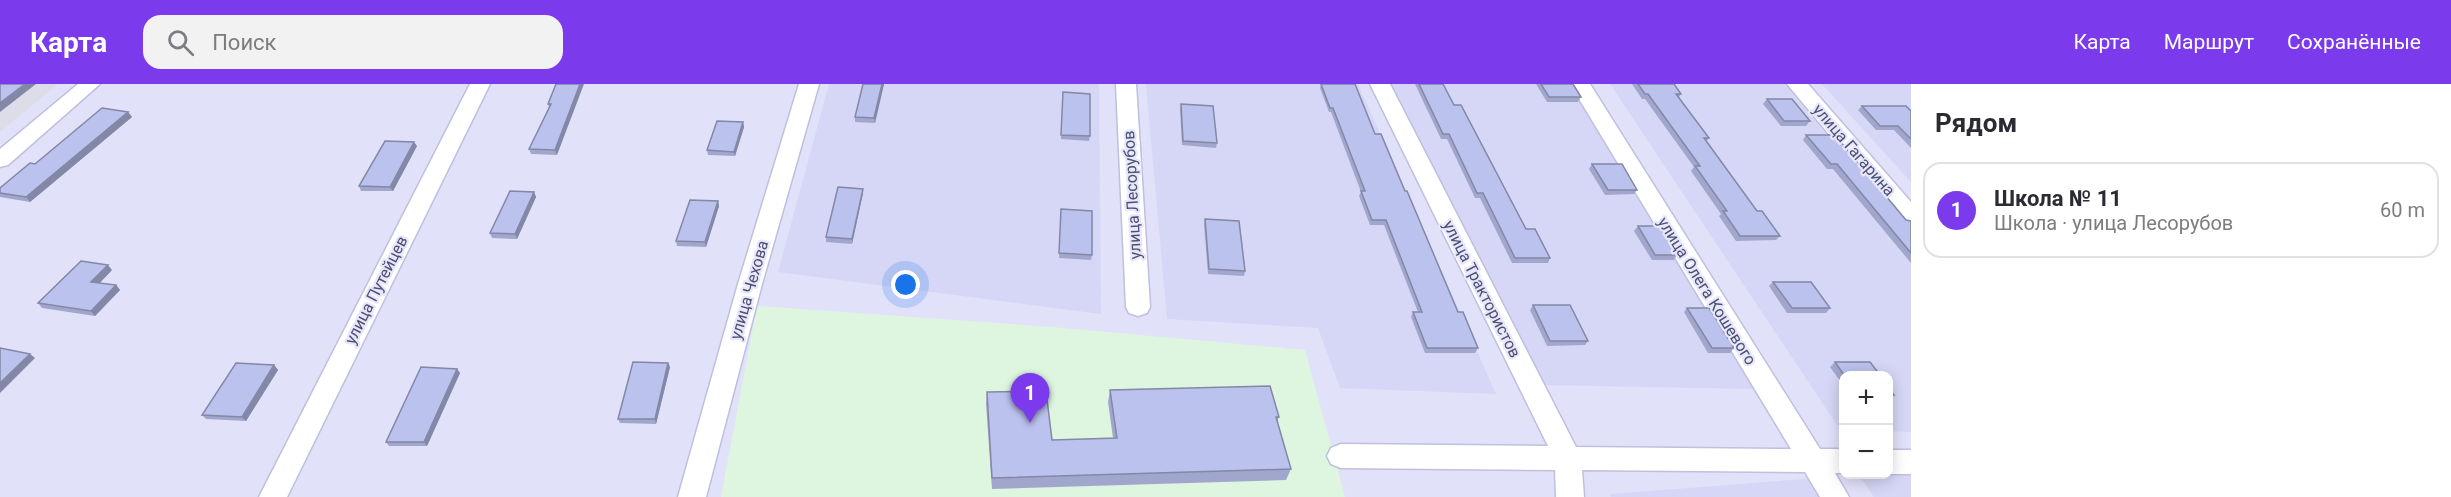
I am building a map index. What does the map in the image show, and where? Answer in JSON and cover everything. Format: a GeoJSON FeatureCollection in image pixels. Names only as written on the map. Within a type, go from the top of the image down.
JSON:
{"type":"FeatureCollection","features":[{"type":"Feature","properties":{"kind":"street"},"geometry":{"type":"LineString","coordinates":[[0,160],[90,84]]}},
{"type":"Feature","properties":{"kind":"street","name":"улица Путейцев"},"geometry":{"type":"LineString","coordinates":[[273,497],[480,84]]}},
{"type":"Feature","properties":{"kind":"street","name":"улица Чехова"},"geometry":{"type":"LineString","coordinates":[[692,497],[750,284],[809,84]]}},
{"type":"Feature","properties":{"kind":"street","name":"улица Лесорубов"},"geometry":{"type":"LineString","coordinates":[[1126,84],[1138,307]]}},
{"type":"Feature","properties":{"kind":"street","name":"улица Трактористов"},"geometry":{"type":"LineString","coordinates":[[1380,84],[1568,459],[1570,497]]}},
{"type":"Feature","properties":{"kind":"street","name":"улица Олега Кошевого"},"geometry":{"type":"LineString","coordinates":[[1580,84],[1835,497]]}},
{"type":"Feature","properties":{"kind":"street","name":"улица Гагарина"},"geometry":{"type":"LineString","coordinates":[[1797,84],[1911,217]]}},
{"type":"Feature","properties":{"kind":"street"},"geometry":{"type":"LineString","coordinates":[[1341,456],[1839,461]]}},
{"type":"Feature","properties":{"kind":"street"},"geometry":{"type":"LineString","coordinates":[[1893,462],[1911,462]]}},
{"type":"Feature","properties":{"kind":"shaded area"},"geometry":{"type":"Polygon","coordinates":[[[0,84],[58,84],[0,132],[0,84]]]}},
{"type":"Feature","properties":{"kind":"shaded area"},"geometry":{"type":"Polygon","coordinates":[[[829,84],[1099,84],[1101,314],[778,272],[829,84]]]}},
{"type":"Feature","properties":{"kind":"shaded area"},"geometry":{"type":"Polygon","coordinates":[[[1146,84],[1358,84],[1496,394],[1340,388],[1318,328],[1167,319],[1146,84]]]}},
{"type":"Feature","properties":{"kind":"shaded area"},"geometry":{"type":"Polygon","coordinates":[[[1388,84],[1570,84],[1757,389],[1539,385],[1388,84]]]}},
{"type":"Feature","properties":{"kind":"shaded area"},"geometry":{"type":"Polygon","coordinates":[[[1610,84],[1785,84],[1911,237],[1911,432],[1893,431],[1893,371],[1839,371],[1839,428],[1610,84]]]}},
{"type":"Feature","properties":{"kind":"shaded area"},"geometry":{"type":"Polygon","coordinates":[[[1822,84],[1911,84],[1911,182],[1822,84]]]}},
{"type":"Feature","properties":{"kind":"shaded area"},"geometry":{"type":"Polygon","coordinates":[[[757,306],[1052,327],[1305,350],[1345,497],[721,497],[757,306]]]}},
{"type":"Feature","properties":{"kind":"shaded area"},"geometry":{"type":"Polygon","coordinates":[[[1893,474],[1911,474],[1911,497],[1874,497],[1862,479],[1893,479],[1893,474]]]}},
{"type":"Feature","properties":{"kind":"shaded area"},"geometry":{"type":"Polygon","coordinates":[[[1818,478],[1830,497],[1611,497],[1610,494],[1818,478]]]}},
{"type":"Feature","properties":{"kind":"building"},"geometry":{"type":"Polygon","coordinates":[[[0,84],[25,84],[0,103],[0,84]]]}},
{"type":"Feature","properties":{"kind":"building"},"geometry":{"type":"Polygon","coordinates":[[[556,84],[580,84],[555,150],[529,149],[551,104],[548,104],[556,84]]]}},
{"type":"Feature","properties":{"kind":"building"},"geometry":{"type":"Polygon","coordinates":[[[863,84],[882,84],[874,118],[855,117],[863,84]]]}},
{"type":"Feature","properties":{"kind":"building"},"geometry":{"type":"Polygon","coordinates":[[[1321,84],[1355,84],[1375,134],[1381,134],[1458,312],[1463,312],[1478,348],[1427,348],[1413,312],[1422,312],[1386,220],[1372,220],[1361,191],[1365,191],[1333,108],[1330,108],[1321,84]]]}},
{"type":"Feature","properties":{"kind":"building"},"geometry":{"type":"Polygon","coordinates":[[[1419,84],[1443,84],[1454,105],[1461,105],[1526,229],[1535,229],[1550,258],[1515,258],[1483,193],[1477,193],[1449,134],[1443,134],[1419,84]]]}},
{"type":"Feature","properties":{"kind":"building"},"geometry":{"type":"Polygon","coordinates":[[[1541,84],[1573,84],[1581,97],[1549,97],[1541,84]]]}},
{"type":"Feature","properties":{"kind":"building"},"geometry":{"type":"Polygon","coordinates":[[[1638,84],[1674,84],[1681,94],[1676,94],[1709,138],[1704,138],[1757,211],[1762,211],[1780,236],[1740,236],[1723,211],[1727,211],[1695,166],[1700,166],[1648,94],[1645,94],[1638,84]]]}},
{"type":"Feature","properties":{"kind":"building"},"geometry":{"type":"Polygon","coordinates":[[[1063,92],[1090,94],[1090,136],[1061,135],[1063,92]]]}},
{"type":"Feature","properties":{"kind":"building"},"geometry":{"type":"Polygon","coordinates":[[[1767,99],[1792,99],[1810,121],[1784,121],[1767,99]]]}},
{"type":"Feature","properties":{"kind":"building"},"geometry":{"type":"Polygon","coordinates":[[[1181,104],[1213,106],[1217,143],[1183,141],[1181,104]]]}},
{"type":"Feature","properties":{"kind":"building"},"geometry":{"type":"Polygon","coordinates":[[[1862,106],[1906,106],[1911,111],[1911,139],[1898,126],[1880,126],[1862,106]]]}},
{"type":"Feature","properties":{"kind":"building"},"geometry":{"type":"Polygon","coordinates":[[[102,108],[128,112],[26,197],[0,193],[0,188],[30,163],[35,164],[102,108]]]}},
{"type":"Feature","properties":{"kind":"building"},"geometry":{"type":"Polygon","coordinates":[[[717,121],[743,122],[734,152],[707,150],[717,121]]]}},
{"type":"Feature","properties":{"kind":"building"},"geometry":{"type":"Polygon","coordinates":[[[1806,135],[1835,135],[1906,220],[1911,221],[1911,253],[1837,164],[1831,164],[1806,135]]]}},
{"type":"Feature","properties":{"kind":"building"},"geometry":{"type":"Polygon","coordinates":[[[385,141],[414,142],[390,187],[359,186],[385,141]]]}},
{"type":"Feature","properties":{"kind":"building"},"geometry":{"type":"Polygon","coordinates":[[[1592,164],[1622,164],[1637,190],[1608,190],[1592,164]]]}},
{"type":"Feature","properties":{"kind":"building"},"geometry":{"type":"Polygon","coordinates":[[[838,187],[863,189],[852,239],[826,237],[838,187]]]}},
{"type":"Feature","properties":{"kind":"building"},"geometry":{"type":"Polygon","coordinates":[[[510,191],[534,192],[515,234],[490,233],[510,191]]]}},
{"type":"Feature","properties":{"kind":"building"},"geometry":{"type":"Polygon","coordinates":[[[690,200],[718,201],[705,242],[676,241],[690,200]]]}},
{"type":"Feature","properties":{"kind":"building"},"geometry":{"type":"Polygon","coordinates":[[[1061,209],[1092,211],[1092,255],[1059,253],[1061,209]]]}},
{"type":"Feature","properties":{"kind":"building"},"geometry":{"type":"Polygon","coordinates":[[[1205,219],[1239,221],[1245,271],[1209,269],[1205,219]]]}},
{"type":"Feature","properties":{"kind":"building"},"geometry":{"type":"Polygon","coordinates":[[[1638,226],[1659,226],[1677,255],[1655,255],[1638,226]]]}},
{"type":"Feature","properties":{"kind":"building"},"geometry":{"type":"Polygon","coordinates":[[[81,261],[108,265],[91,282],[116,285],[91,311],[38,303],[81,261]]]}},
{"type":"Feature","properties":{"kind":"building"},"geometry":{"type":"Polygon","coordinates":[[[1773,282],[1811,282],[1830,308],[1792,308],[1773,282]]]}},
{"type":"Feature","properties":{"kind":"building"},"geometry":{"type":"Polygon","coordinates":[[[1533,305],[1570,305],[1588,341],[1550,341],[1533,305]]]}},
{"type":"Feature","properties":{"kind":"building"},"geometry":{"type":"Polygon","coordinates":[[[1687,308],[1709,308],[1734,348],[1712,348],[1687,308]]]}},
{"type":"Feature","properties":{"kind":"building"},"geometry":{"type":"Polygon","coordinates":[[[0,348],[30,354],[0,383],[0,348]]]}},
{"type":"Feature","properties":{"kind":"building"},"geometry":{"type":"Polygon","coordinates":[[[633,362],[668,363],[655,419],[618,419],[633,362]]]}},
{"type":"Feature","properties":{"kind":"building"},"geometry":{"type":"Polygon","coordinates":[[[1835,362],[1870,362],[1877,371],[1841,371],[1835,362]]]}},
{"type":"Feature","properties":{"kind":"building"},"geometry":{"type":"Polygon","coordinates":[[[236,363],[274,365],[242,417],[202,415],[236,363]]]}},
{"type":"Feature","properties":{"kind":"building"},"geometry":{"type":"Polygon","coordinates":[[[421,367],[457,369],[424,442],[386,442],[421,367]]]}},
{"type":"Feature","properties":{"kind":"building"},"geometry":{"type":"Polygon","coordinates":[[[1270,386],[1291,469],[992,478],[987,392],[1046,391],[1052,440],[1117,438],[1110,390],[1270,386]]]}},
{"type":"Feature","properties":{"kind":"place","name":"Школа № 11"},"geometry":{"type":"Point","coordinates":[1030,423]}}]}
